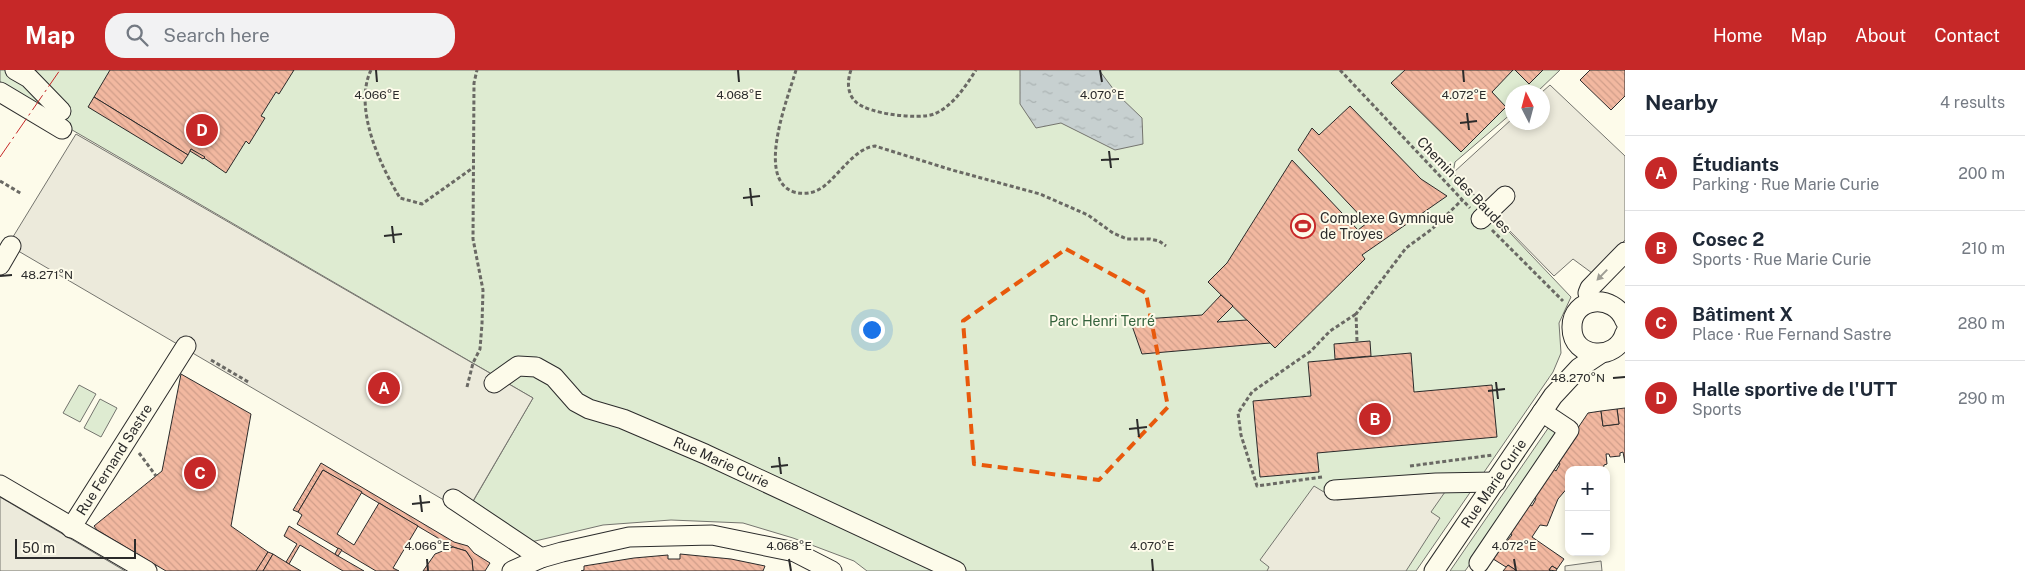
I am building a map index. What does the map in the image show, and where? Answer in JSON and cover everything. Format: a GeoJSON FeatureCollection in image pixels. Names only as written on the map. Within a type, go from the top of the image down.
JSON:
{"type":"FeatureCollection","features":[{"type":"Feature","properties":{"kind":"street"},"geometry":{"type":"LineString","coordinates":[[0,92],[62,120],[29,78],[15,70]]}},
{"type":"Feature","properties":{"kind":"street"},"geometry":{"type":"LineString","coordinates":[[1481,219],[1505,196]]}},
{"type":"Feature","properties":{"kind":"street"},"geometry":{"type":"LineString","coordinates":[[0,265],[11,246]]}},
{"type":"Feature","properties":{"kind":"street","name":"Rue Marie Curie"},"geometry":{"type":"LineString","coordinates":[[1553,396],[1570,355],[1574,337],[1573,320],[1600,303],[1588,293],[1590,288],[1625,252]]}},
{"type":"Feature","properties":{"kind":"street"},"geometry":{"type":"LineString","coordinates":[[1600,303],[1619,310],[1625,321]]}},
{"type":"Feature","properties":{"kind":"street","name":"Rue Marie Curie"},"geometry":{"type":"LineString","coordinates":[[1434,571],[1553,396],[1579,368],[1612,355],[1621,343],[1625,333]]}},
{"type":"Feature","properties":{"kind":"street"},"geometry":{"type":"LineString","coordinates":[[1574,337],[1584,350],[1612,355]]}},
{"type":"Feature","properties":{"kind":"street","name":"Rue Fernand Sastre"},"geometry":{"type":"LineString","coordinates":[[0,485],[71,528],[186,346]]}},
{"type":"Feature","properties":{"kind":"street","name":"Rue Marie Curie"},"geometry":{"type":"LineString","coordinates":[[494,383],[518,366],[536,367],[554,377],[576,402],[588,409],[623,419],[705,454],[956,571]]}},
{"type":"Feature","properties":{"kind":"street"},"geometry":{"type":"LineString","coordinates":[[1479,563],[1569,430],[1542,412]]}},
{"type":"Feature","properties":{"kind":"street"},"geometry":{"type":"LineString","coordinates":[[1330,484],[1496,482]]}},
{"type":"Feature","properties":{"kind":"street"},"geometry":{"type":"LineString","coordinates":[[453,499],[541,558]]}},
{"type":"Feature","properties":{"kind":"street"},"geometry":{"type":"LineString","coordinates":[[71,528],[147,571]]}},
{"type":"Feature","properties":{"kind":"street"},"geometry":{"type":"LineString","coordinates":[[512,571],[541,558],[629,537],[712,535],[795,552],[832,571]]}},
{"type":"Feature","properties":{"kind":"path"},"geometry":{"type":"LineString","coordinates":[[371,70],[367,80],[367,124],[383,170],[400,198],[422,204],[474,167]]}},
{"type":"Feature","properties":{"kind":"path"},"geometry":{"type":"LineString","coordinates":[[467,387],[473,363],[480,350],[482,324],[483,290],[473,239],[474,84],[477,70]]}},
{"type":"Feature","properties":{"kind":"path"},"geometry":{"type":"LineString","coordinates":[[796,70],[777,143],[774,164],[779,181],[792,192],[808,194],[816,191],[837,176],[858,151],[865,147],[875,146],[952,170],[1040,194],[1088,215],[1113,234],[1127,239],[1159,241],[1166,246]]}},
{"type":"Feature","properties":{"kind":"path"},"geometry":{"type":"LineString","coordinates":[[851,70],[848,88],[850,96],[856,103],[864,107],[890,113],[917,117],[932,115],[944,109],[952,102],[976,70]]}},
{"type":"Feature","properties":{"kind":"path","name":"Chemin des Baudes"},"geometry":{"type":"LineString","coordinates":[[1340,70],[1481,219],[1600,303]]}},
{"type":"Feature","properties":{"kind":"path"},"geometry":{"type":"LineString","coordinates":[[0,181],[22,194]]}},
{"type":"Feature","properties":{"kind":"path"},"geometry":{"type":"LineString","coordinates":[[1330,484],[1257,486],[1241,435],[1238,413],[1252,392],[1311,351],[1330,332],[1356,314],[1406,248],[1432,229],[1462,200]]}},
{"type":"Feature","properties":{"kind":"path"},"geometry":{"type":"LineString","coordinates":[[1356,314],[1357,341]]}},
{"type":"Feature","properties":{"kind":"path"},"geometry":{"type":"LineString","coordinates":[[211,360],[250,383]]}},
{"type":"Feature","properties":{"kind":"path"},"geometry":{"type":"LineString","coordinates":[[128,439],[156,476]]}},
{"type":"Feature","properties":{"kind":"path"},"geometry":{"type":"LineString","coordinates":[[1404,467],[1502,454]]}},
{"type":"Feature","properties":{"kind":"highlighted area"},"geometry":{"type":"Polygon","coordinates":[[[1066,249],[1146,293],[1168,407],[1099,480],[974,464],[963,321],[1066,249]]]}},
{"type":"Feature","properties":{"kind":"green space","name":"Parc Henri Terré"},"geometry":{"type":"Polygon","coordinates":[[[0,70],[1560,70],[1544,85],[1505,85],[1505,119],[1455,162],[1453,173],[1571,297],[1559,323],[1561,353],[1553,372],[1416,571],[867,571],[854,561],[793,538],[743,523],[671,520],[603,525],[531,542],[471,505],[533,398],[0,88],[0,70]]]}},
{"type":"Feature","properties":{"kind":"green space"},"geometry":{"type":"Polygon","coordinates":[[[79,385],[96,394],[80,422],[63,413],[79,385]]]}},
{"type":"Feature","properties":{"kind":"green space"},"geometry":{"type":"Polygon","coordinates":[[[100,399],[117,408],[101,437],[84,428],[100,399]]]}},
{"type":"Feature","properties":{"kind":"green space"},"geometry":{"type":"Polygon","coordinates":[[[1551,424],[1560,431],[1478,553],[1465,571],[1450,571],[1551,424]]]}},
{"type":"Feature","properties":{"kind":"shaded area"},"geometry":{"type":"Polygon","coordinates":[[[1550,85],[1625,156],[1625,240],[1592,273],[1573,259],[1554,276],[1453,173],[1505,125],[1505,130],[1550,130],[1550,85]]]}},
{"type":"Feature","properties":{"kind":"shaded area"},"geometry":{"type":"Polygon","coordinates":[[[76,134],[533,398],[466,513],[8,245],[76,134]]]}},
{"type":"Feature","properties":{"kind":"shaded area"},"geometry":{"type":"Polygon","coordinates":[[[1314,486],[1337,500],[1445,492],[1431,512],[1440,518],[1406,571],[1267,571],[1269,567],[1260,560],[1314,486]]]}},
{"type":"Feature","properties":{"kind":"shaded area"},"geometry":{"type":"Polygon","coordinates":[[[0,497],[125,571],[0,571],[0,497]]]}},
{"type":"Feature","properties":{"kind":"shaded area"},"geometry":{"type":"Polygon","coordinates":[[[1601,561],[1602,571],[1565,571],[1565,566],[1601,561]]]}},
{"type":"Feature","properties":{"kind":"water"},"geometry":{"type":"Polygon","coordinates":[[[1020,70],[1099,70],[1117,94],[1142,118],[1143,144],[1115,150],[1061,123],[1036,128],[1020,104],[1020,70]]]}},
{"type":"Feature","properties":{"kind":"building"},"geometry":{"type":"Polygon","coordinates":[[[110,70],[294,70],[279,94],[276,92],[261,116],[265,118],[249,144],[246,141],[226,173],[191,149],[188,155],[94,97],[110,70]]]}},
{"type":"Feature","properties":{"kind":"building"},"geometry":{"type":"Polygon","coordinates":[[[1405,70],[1513,70],[1492,92],[1505,108],[1461,152],[1391,83],[1405,70]]]}},
{"type":"Feature","properties":{"kind":"building"},"geometry":{"type":"Polygon","coordinates":[[[1515,70],[1543,70],[1529,84],[1515,70]]]}},
{"type":"Feature","properties":{"kind":"building"},"geometry":{"type":"Polygon","coordinates":[[[1590,70],[1625,70],[1625,96],[1611,110],[1580,80],[1590,70]]]}},
{"type":"Feature","properties":{"kind":"building"},"geometry":{"type":"Polygon","coordinates":[[[94,97],[188,155],[182,164],[88,107],[94,97]]]}},
{"type":"Feature","properties":{"kind":"building","name":"Complexe Gymnique de Troyes"},"geometry":{"type":"Polygon","coordinates":[[[1350,106],[1421,179],[1447,196],[1362,255],[1365,259],[1275,348],[1208,282],[1227,263],[1292,160],[1358,230],[1367,223],[1298,150],[1312,128],[1319,135],[1350,106]]]}},
{"type":"Feature","properties":{"kind":"building"},"geometry":{"type":"Polygon","coordinates":[[[191,149],[205,157],[203,159],[190,151],[191,149]]]}},
{"type":"Feature","properties":{"kind":"building"},"geometry":{"type":"Polygon","coordinates":[[[1221,295],[1233,306],[1217,322],[1247,320],[1270,343],[1142,354],[1130,320],[1202,315],[1221,295]]]}},
{"type":"Feature","properties":{"kind":"building"},"geometry":{"type":"Polygon","coordinates":[[[1370,341],[1371,356],[1335,359],[1334,344],[1370,341]]]}},
{"type":"Feature","properties":{"kind":"building"},"geometry":{"type":"Polygon","coordinates":[[[1411,353],[1414,392],[1492,385],[1497,437],[1317,453],[1319,472],[1260,477],[1253,401],[1311,396],[1308,362],[1411,353]]]}},
{"type":"Feature","properties":{"kind":"building"},"geometry":{"type":"Polygon","coordinates":[[[181,374],[251,414],[231,526],[268,552],[257,571],[166,571],[97,530],[94,526],[162,471],[181,374]]]}},
{"type":"Feature","properties":{"kind":"building"},"geometry":{"type":"Polygon","coordinates":[[[1625,408],[1625,463],[1623,452],[1620,453],[1620,456],[1610,457],[1609,454],[1606,454],[1607,464],[1604,466],[1565,466],[1565,491],[1558,499],[1547,526],[1540,525],[1532,537],[1564,559],[1557,569],[1552,566],[1549,570],[1551,571],[1517,571],[1508,565],[1506,567],[1490,557],[1503,538],[1507,541],[1512,535],[1508,529],[1527,503],[1532,506],[1536,499],[1533,494],[1551,467],[1556,471],[1560,464],[1557,459],[1588,413],[1601,411],[1603,426],[1619,424],[1617,409],[1625,408]]]}},
{"type":"Feature","properties":{"kind":"building"},"geometry":{"type":"Polygon","coordinates":[[[1617,409],[1619,424],[1603,426],[1601,411],[1617,409]]]}},
{"type":"Feature","properties":{"kind":"building"},"geometry":{"type":"Polygon","coordinates":[[[321,463],[454,542],[468,546],[474,553],[490,563],[485,571],[473,571],[472,560],[466,551],[453,547],[323,470],[298,512],[293,510],[321,463]]]}},
{"type":"Feature","properties":{"kind":"building"},"geometry":{"type":"Polygon","coordinates":[[[323,470],[362,492],[337,534],[354,545],[379,503],[418,526],[393,568],[399,571],[376,571],[297,524],[302,515],[298,512],[323,470]]]}},
{"type":"Feature","properties":{"kind":"building"},"geometry":{"type":"Polygon","coordinates":[[[289,526],[364,571],[343,571],[300,545],[289,564],[286,562],[297,544],[284,536],[289,526]]]}},
{"type":"Feature","properties":{"kind":"building"},"geometry":{"type":"Polygon","coordinates":[[[453,547],[466,551],[472,560],[473,571],[423,571],[435,554],[453,547]]]}},
{"type":"Feature","properties":{"kind":"building"},"geometry":{"type":"Polygon","coordinates":[[[338,548],[342,550],[338,556],[335,554],[338,548]]]}},
{"type":"Feature","properties":{"kind":"building"},"geometry":{"type":"Polygon","coordinates":[[[268,552],[273,554],[263,571],[256,571],[268,552]]]}},
{"type":"Feature","properties":{"kind":"building"},"geometry":{"type":"Polygon","coordinates":[[[273,554],[289,564],[301,571],[263,571],[273,554]]]}},
{"type":"Feature","properties":{"kind":"building"},"geometry":{"type":"Polygon","coordinates":[[[680,554],[731,559],[765,566],[763,571],[581,571],[584,570],[584,566],[634,558],[668,555],[668,559],[680,559],[680,554]]]}},
{"type":"Feature","properties":{"kind":"building"},"geometry":{"type":"Polygon","coordinates":[[[1508,565],[1517,571],[1503,571],[1508,565]]]}},
{"type":"Feature","properties":{"kind":"building"},"geometry":{"type":"Polygon","coordinates":[[[1552,566],[1557,569],[1556,571],[1549,570],[1552,566]]]}},
{"type":"Feature","properties":{"kind":"power"},"geometry":{"type":"LineString","coordinates":[[0,157],[60,70]]}},
{"type":"Feature","properties":{"kind":"place","name":"Halle sportive de l'UTT"},"geometry":{"type":"Point","coordinates":[202,130]}},
{"type":"Feature","properties":{"kind":"place","name":"Complexe Gymnique de Troyes"},"geometry":{"type":"Point","coordinates":[1303,226]}},
{"type":"Feature","properties":{"kind":"place","name":"Étudiants"},"geometry":{"type":"Point","coordinates":[384,388]}},
{"type":"Feature","properties":{"kind":"place","name":"Cosec 2"},"geometry":{"type":"Point","coordinates":[1375,419]}},
{"type":"Feature","properties":{"kind":"place","name":"Bâtiment X"},"geometry":{"type":"Point","coordinates":[200,473]}}]}
